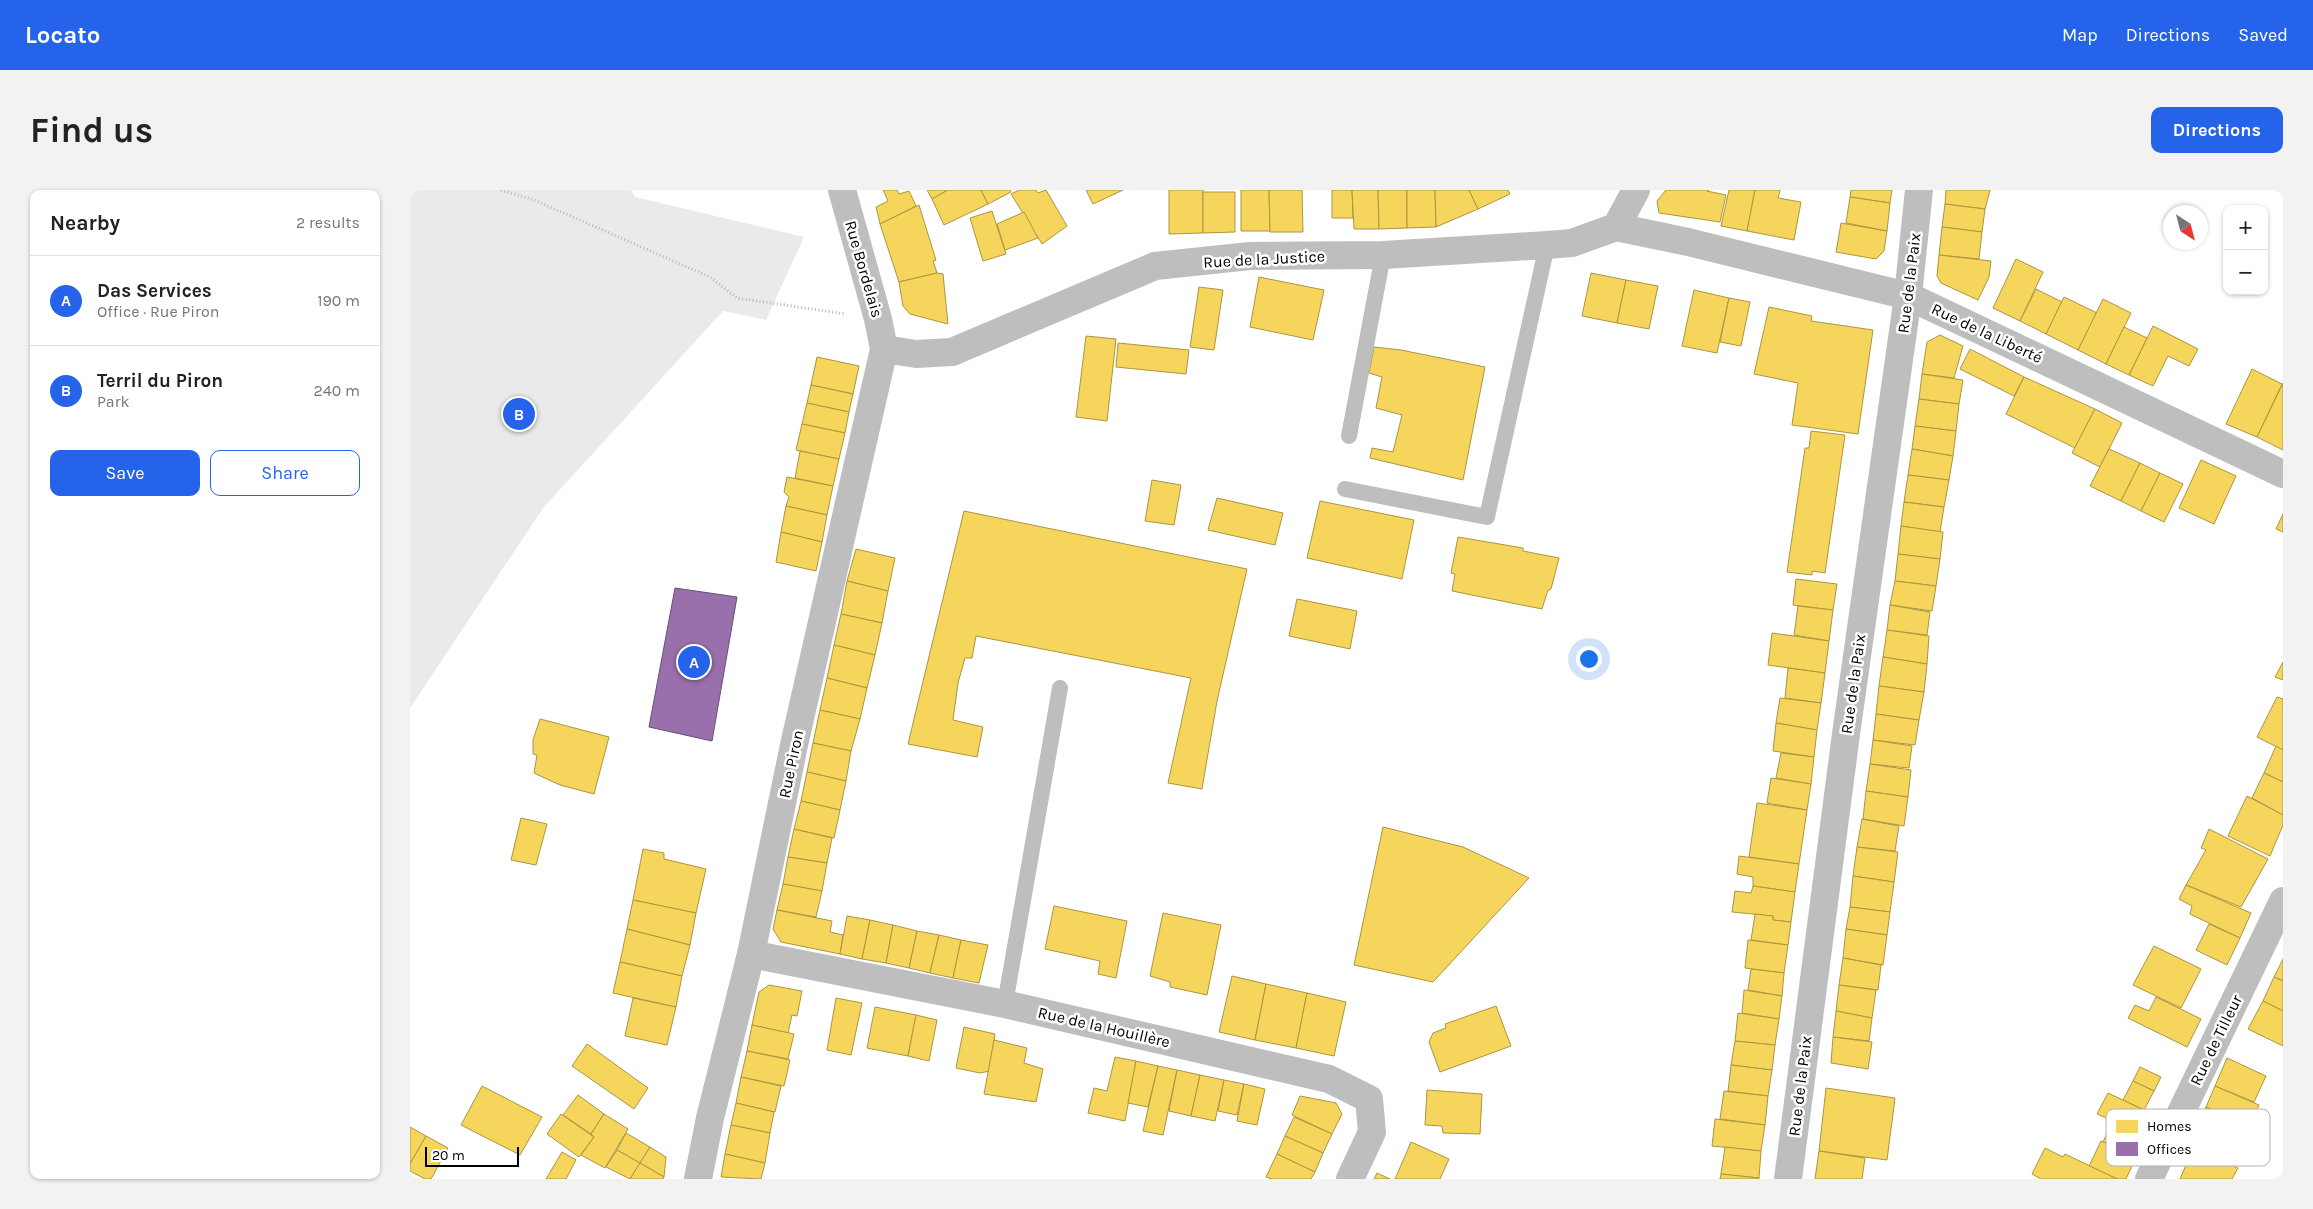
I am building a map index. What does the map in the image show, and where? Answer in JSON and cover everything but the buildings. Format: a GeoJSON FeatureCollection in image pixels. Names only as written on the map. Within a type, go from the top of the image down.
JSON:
{"type":"FeatureCollection","features":[{"type":"Feature","properties":{"kind":"street","name":"Rue Bordelais"},"geometry":{"type":"LineString","coordinates":[[842,190],[878,319],[884,348]]}},
{"type":"Feature","properties":{"kind":"street"},"geometry":{"type":"LineString","coordinates":[[1616,227],[1636,190]]}},
{"type":"Feature","properties":{"kind":"street","name":"Rue de la Paix"},"geometry":{"type":"LineString","coordinates":[[1788,1179],[1846,734],[1908,296],[1919,190]]}},
{"type":"Feature","properties":{"kind":"street","name":"Rue de la Justice"},"geometry":{"type":"LineString","coordinates":[[884,348],[916,354],[952,352],[1155,266],[1250,256],[1383,255],[1572,243],[1616,227]]}},
{"type":"Feature","properties":{"kind":"street","name":"Rue de la Liberté"},"geometry":{"type":"LineString","coordinates":[[1616,227],[1688,242],[1908,296],[2283,474]]}},
{"type":"Feature","properties":{"kind":"street","name":"Rue Piron"},"geometry":{"type":"LineString","coordinates":[[698,1179],[710,1118],[751,954],[794,744],[884,348]]}},
{"type":"Feature","properties":{"kind":"street","name":"Rue de Tilleur"},"geometry":{"type":"LineString","coordinates":[[2183,1109],[2283,901]]}},
{"type":"Feature","properties":{"kind":"street","name":"Rue de la Houillère"},"geometry":{"type":"LineString","coordinates":[[751,954],[1005,1004],[1329,1079],[1369,1099],[1372,1132],[1350,1179]]}},
{"type":"Feature","properties":{"kind":"street","name":"Rue de Tilleur"},"geometry":{"type":"LineString","coordinates":[[2149,1179],[2155,1166]]}},
{"type":"Feature","properties":{"kind":"lane"},"geometry":{"type":"LineString","coordinates":[[1345,489],[1487,518],[1548,245]]}},
{"type":"Feature","properties":{"kind":"lane"},"geometry":{"type":"LineString","coordinates":[[1349,436],[1383,255]]}},
{"type":"Feature","properties":{"kind":"lane"},"geometry":{"type":"LineString","coordinates":[[1005,1004],[1060,688]]}},
{"type":"Feature","properties":{"kind":"path"},"geometry":{"type":"LineString","coordinates":[[501,190],[534,200],[710,277],[737,298],[878,319]]}},
{"type":"Feature","properties":{"kind":"shaded area"},"geometry":{"type":"Polygon","coordinates":[[[410,190],[631,190],[635,197],[804,237],[766,320],[723,311],[543,508],[410,708],[410,190]]]}},
{"type":"Feature","properties":{"kind":"place","name":"Terril du Piron"},"geometry":{"type":"Point","coordinates":[519,414]}},
{"type":"Feature","properties":{"kind":"place","name":"Das Services"},"geometry":{"type":"Point","coordinates":[694,662]}}]}
